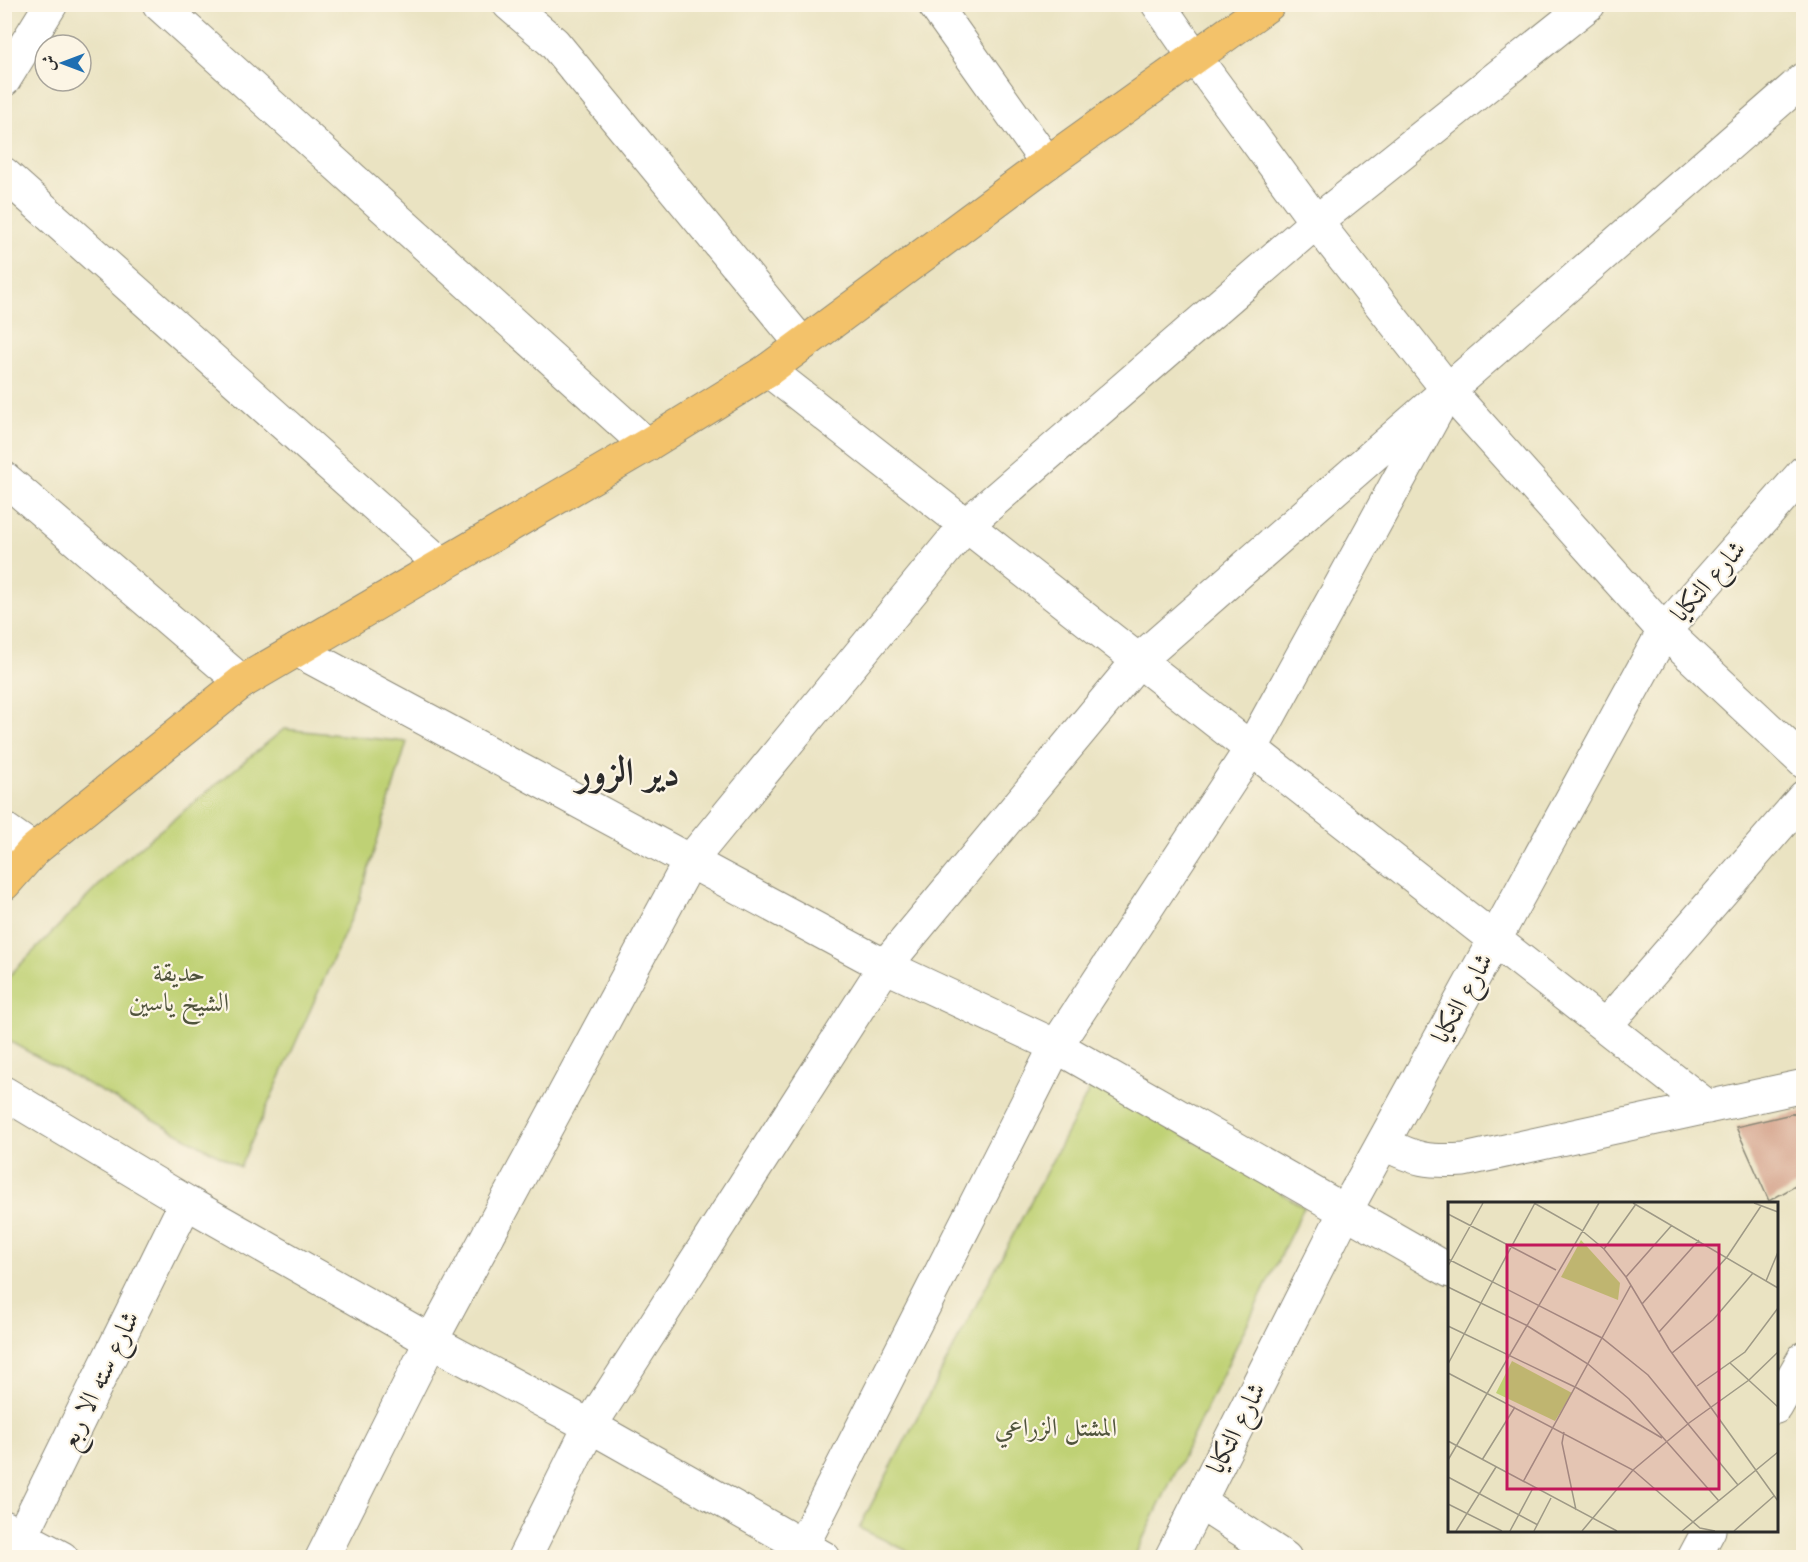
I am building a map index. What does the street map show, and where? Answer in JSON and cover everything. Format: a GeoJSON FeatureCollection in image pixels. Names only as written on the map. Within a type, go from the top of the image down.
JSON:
{"type":"FeatureCollection","features":[{"type":"Feature","properties":{"kind":"main road"},"geometry":{"type":"LineString","coordinates":[[4,884],[34,850],[242,682],[647,445],[768,370],[1047,163],[1269,4]]}},
{"type":"Feature","properties":{"kind":"street"},"geometry":{"type":"LineString","coordinates":[[4,80],[51,4]]}},
{"type":"Feature","properties":{"kind":"street"},"geometry":{"type":"LineString","coordinates":[[159,4],[647,445]]}},
{"type":"Feature","properties":{"kind":"street"},"geometry":{"type":"LineString","coordinates":[[509,4],[554,43],[802,344]]}},
{"type":"Feature","properties":{"kind":"street"},"geometry":{"type":"LineString","coordinates":[[934,4],[1047,163]]}},
{"type":"Feature","properties":{"kind":"street"},"geometry":{"type":"LineString","coordinates":[[1158,4],[1316,222],[1448,390],[1664,631],[1803,762]]}},
{"type":"Feature","properties":{"kind":"street"},"geometry":{"type":"LineString","coordinates":[[322,1557],[431,1341],[690,861],[966,525],[1316,222],[1589,4]]}},
{"type":"Feature","properties":{"kind":"street"},"geometry":{"type":"LineString","coordinates":[[524,1557],[590,1426],[885,966],[1139,660],[1803,79]]}},
{"type":"Feature","properties":{"kind":"street"},"geometry":{"type":"LineString","coordinates":[[4,174],[442,565]]}},
{"type":"Feature","properties":{"kind":"street"},"geometry":{"type":"LineString","coordinates":[[768,370],[1707,1107]]}},
{"type":"Feature","properties":{"kind":"street"},"geometry":{"type":"LineString","coordinates":[[4,1094],[186,1202],[431,1341],[590,1426],[807,1553],[1056,1046],[1251,749],[1448,390]]}},
{"type":"Feature","properties":{"kind":"street","name":"شارع التكايا"},"geometry":{"type":"LineString","coordinates":[[1171,1557],[1345,1212],[1664,631],[1803,472]]}},
{"type":"Feature","properties":{"kind":"street"},"geometry":{"type":"LineString","coordinates":[[4,478],[242,682]]}},
{"type":"Feature","properties":{"kind":"street"},"geometry":{"type":"LineString","coordinates":[[297,650],[885,966],[1056,1046],[1448,1270]]}},
{"type":"Feature","properties":{"kind":"street"},"geometry":{"type":"LineString","coordinates":[[1605,1026],[1803,797]]}},
{"type":"Feature","properties":{"kind":"street"},"geometry":{"type":"LineString","coordinates":[[4,829],[34,850]]}},
{"type":"Feature","properties":{"kind":"street"},"geometry":{"type":"LineString","coordinates":[[1383,1143],[1405,1154],[1432,1162],[1464,1160],[1803,1086]]}},
{"type":"Feature","properties":{"kind":"street","name":"شارع سته الا ربع"},"geometry":{"type":"LineString","coordinates":[[12,1540],[186,1202]]}},
{"type":"Feature","properties":{"kind":"street"},"geometry":{"type":"LineString","coordinates":[[1778,1404],[1801,1368]]}},
{"type":"Feature","properties":{"kind":"street"},"geometry":{"type":"LineString","coordinates":[[1199,1502],[1285,1557]]}},
{"type":"Feature","properties":{"kind":"street"},"geometry":{"type":"LineString","coordinates":[[1694,1557],[1707,1532]]}},
{"type":"Feature","properties":{"kind":"street"},"geometry":{"type":"LineString","coordinates":[[12,1540],[62,1557]]}},
{"type":"Feature","properties":{"kind":"green space","name":"حديقة الشيخ ياسين"},"geometry":{"type":"Polygon","coordinates":[[[284,729],[407,742],[359,901],[240,1167],[5,1039],[5,980],[125,859],[284,729]]]}},
{"type":"Feature","properties":{"kind":"green space","name":"المشتل الزراعي"},"geometry":{"type":"Polygon","coordinates":[[[1094,1081],[1304,1207],[1134,1557],[920,1557],[859,1528],[1094,1081]]]}},
{"type":"Feature","properties":{"kind":"building"},"geometry":{"type":"Polygon","coordinates":[[[1804,1111],[1804,1181],[1769,1201],[1736,1127],[1804,1111]]]}},
{"type":"Feature","properties":{"kind":"district","name":"دير الزور"},"geometry":{"type":"Point","coordinates":[628,773]}}]}
